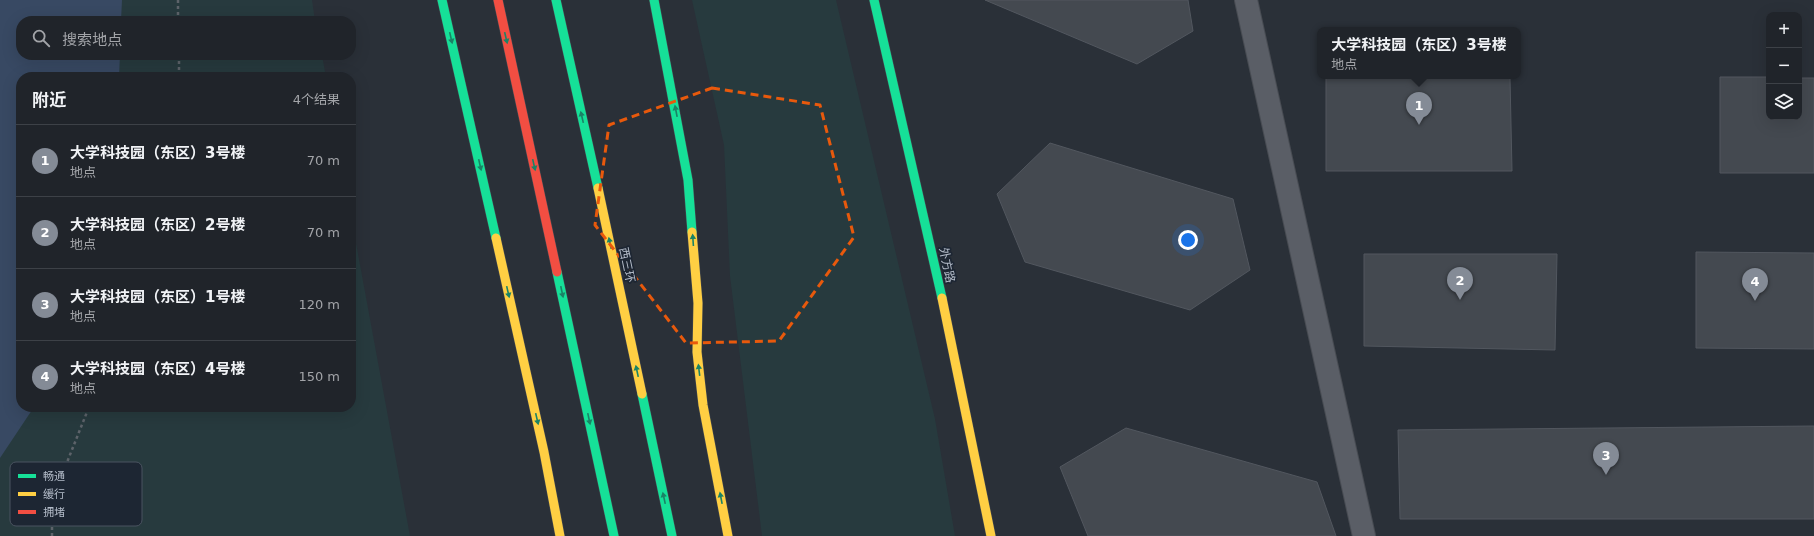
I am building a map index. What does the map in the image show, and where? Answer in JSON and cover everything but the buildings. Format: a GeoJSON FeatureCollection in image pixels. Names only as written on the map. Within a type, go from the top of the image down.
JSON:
{"type":"FeatureCollection","features":[{"type":"Feature","properties":{"kind":"main road"},"geometry":{"type":"LineString","coordinates":[[442,0],[544,452],[560,536]]}},
{"type":"Feature","properties":{"kind":"main road"},"geometry":{"type":"LineString","coordinates":[[498,0],[614,536]]}},
{"type":"Feature","properties":{"kind":"main road","name":"西三环"},"geometry":{"type":"LineString","coordinates":[[556,0],[603,210],[672,536]]}},
{"type":"Feature","properties":{"kind":"main road"},"geometry":{"type":"LineString","coordinates":[[654,0],[688,180],[698,303],[697,352],[703,405],[728,536]]}},
{"type":"Feature","properties":{"kind":"main road","name":"外方路"},"geometry":{"type":"LineString","coordinates":[[874,0],[934,261],[991,536]]}},
{"type":"Feature","properties":{"kind":"street"},"geometry":{"type":"LineString","coordinates":[[1246,0],[1364,536]]}},
{"type":"Feature","properties":{"kind":"path"},"geometry":{"type":"LineString","coordinates":[[178,0],[178,16]]}},
{"type":"Feature","properties":{"kind":"path"},"geometry":{"type":"LineString","coordinates":[[179,60],[179,72]]}},
{"type":"Feature","properties":{"kind":"path"},"geometry":{"type":"LineString","coordinates":[[67,462],[87,412]]}},
{"type":"Feature","properties":{"kind":"highlighted area"},"geometry":{"type":"Polygon","coordinates":[[[712,88],[820,105],[854,237],[779,341],[686,343],[595,225],[609,125],[712,88]]]}},
{"type":"Feature","properties":{"kind":"green space"},"geometry":{"type":"Polygon","coordinates":[[[0,0],[312,0],[314,16],[16,16],[16,60],[323,60],[325,72],[16,72],[16,412],[356,412],[356,243],[410,536],[0,536],[0,0]]]}},
{"type":"Feature","properties":{"kind":"green space"},"geometry":{"type":"Polygon","coordinates":[[[692,0],[836,0],[935,419],[955,536],[762,536],[730,276],[724,145],[692,0]]]}},
{"type":"Feature","properties":{"kind":"water"},"geometry":{"type":"Polygon","coordinates":[[[0,0],[122,0],[121,16],[16,16],[16,60],[120,60],[119,72],[16,72],[16,412],[31,412],[0,458],[0,0]]]}},
{"type":"Feature","properties":{"kind":"traffic: fast"},"geometry":{"type":"LineString","coordinates":[[442,0],[496,238]]}},
{"type":"Feature","properties":{"kind":"traffic: fast"},"geometry":{"type":"LineString","coordinates":[[556,0],[598,188]]}},
{"type":"Feature","properties":{"kind":"traffic: fast"},"geometry":{"type":"LineString","coordinates":[[654,0],[688,180],[692,232]]}},
{"type":"Feature","properties":{"kind":"traffic: fast"},"geometry":{"type":"LineString","coordinates":[[874,0],[942,298]]}},
{"type":"Feature","properties":{"kind":"traffic: fast"},"geometry":{"type":"LineString","coordinates":[[557,272],[614,536]]}},
{"type":"Feature","properties":{"kind":"traffic: fast"},"geometry":{"type":"LineString","coordinates":[[642,394],[672,536]]}},
{"type":"Feature","properties":{"kind":"traffic: slow"},"geometry":{"type":"LineString","coordinates":[[598,188],[642,394]]}},
{"type":"Feature","properties":{"kind":"traffic: slow"},"geometry":{"type":"LineString","coordinates":[[692,232],[698,303],[697,352],[703,405],[728,536]]}},
{"type":"Feature","properties":{"kind":"traffic: slow"},"geometry":{"type":"LineString","coordinates":[[496,238],[544,452],[560,536]]}},
{"type":"Feature","properties":{"kind":"traffic: slow"},"geometry":{"type":"LineString","coordinates":[[942,298],[991,536]]}},
{"type":"Feature","properties":{"kind":"traffic: jam"},"geometry":{"type":"LineString","coordinates":[[498,0],[557,272]]}},
{"type":"Feature","properties":{"kind":"place","name":"大学科技园（东区）3号楼"},"geometry":{"type":"Point","coordinates":[1419,125]}},
{"type":"Feature","properties":{"kind":"place","name":"大学科技园（东区）2号楼"},"geometry":{"type":"Point","coordinates":[1460,300]}},
{"type":"Feature","properties":{"kind":"place","name":"大学科技园（东区）4号楼"},"geometry":{"type":"Point","coordinates":[1755,301]}},
{"type":"Feature","properties":{"kind":"place","name":"大学科技园（东区）1号楼"},"geometry":{"type":"Point","coordinates":[1606,475]}}]}
